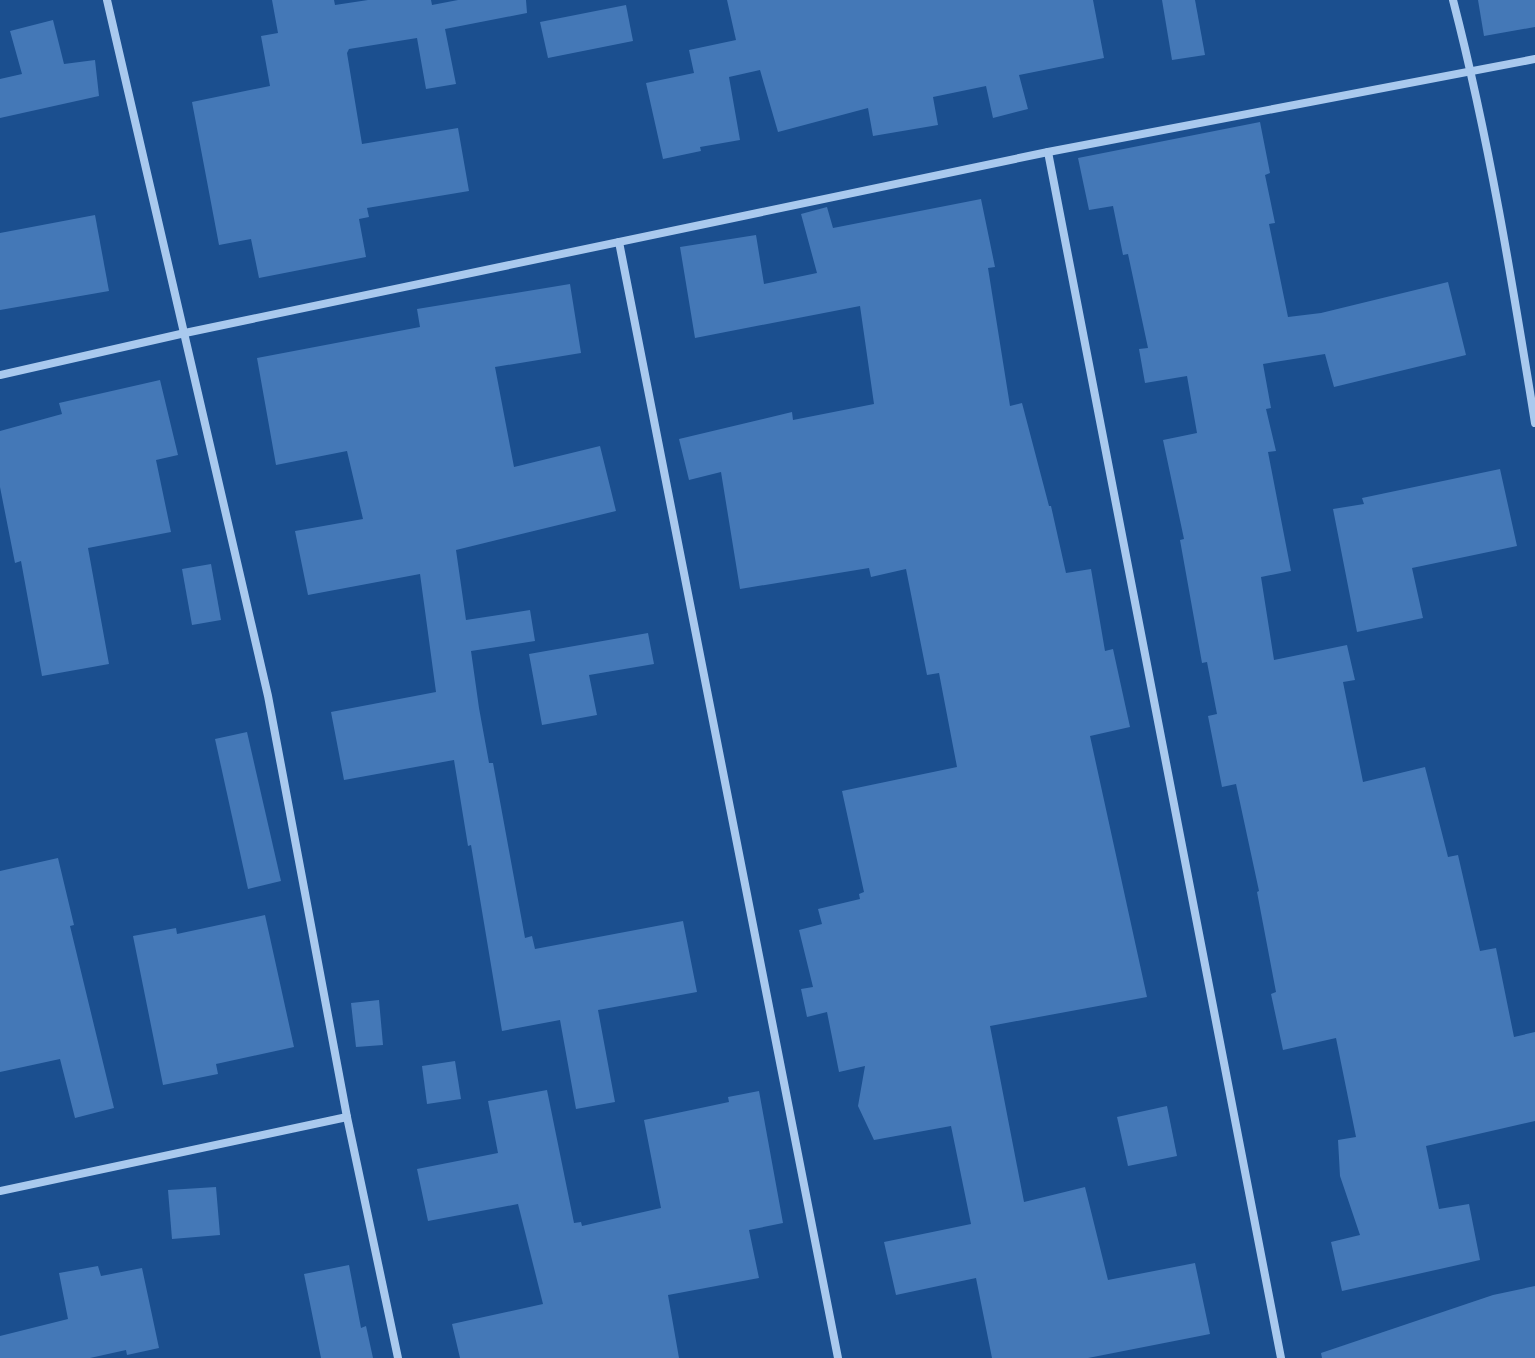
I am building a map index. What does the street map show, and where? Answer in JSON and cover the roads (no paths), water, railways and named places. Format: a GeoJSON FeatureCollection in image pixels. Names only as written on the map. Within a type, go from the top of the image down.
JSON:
{"type":"FeatureCollection","features":[{"type":"Feature","properties":{"kind":"street"},"geometry":{"type":"LineString","coordinates":[[107,0],[268,696],[347,1117],[398,1358]]}},
{"type":"Feature","properties":{"kind":"street"},"geometry":{"type":"LineString","coordinates":[[1453,0],[1471,72],[1516,305],[1535,423]]}},
{"type":"Feature","properties":{"kind":"street"},"geometry":{"type":"LineString","coordinates":[[0,375],[185,333],[1048,152],[1535,59]]}},
{"type":"Feature","properties":{"kind":"street"},"geometry":{"type":"LineString","coordinates":[[1048,152],[1281,1358]]}},
{"type":"Feature","properties":{"kind":"street"},"geometry":{"type":"LineString","coordinates":[[619,242],[838,1358]]}},
{"type":"Feature","properties":{"kind":"street"},"geometry":{"type":"LineString","coordinates":[[0,1191],[347,1117]]}}]}
